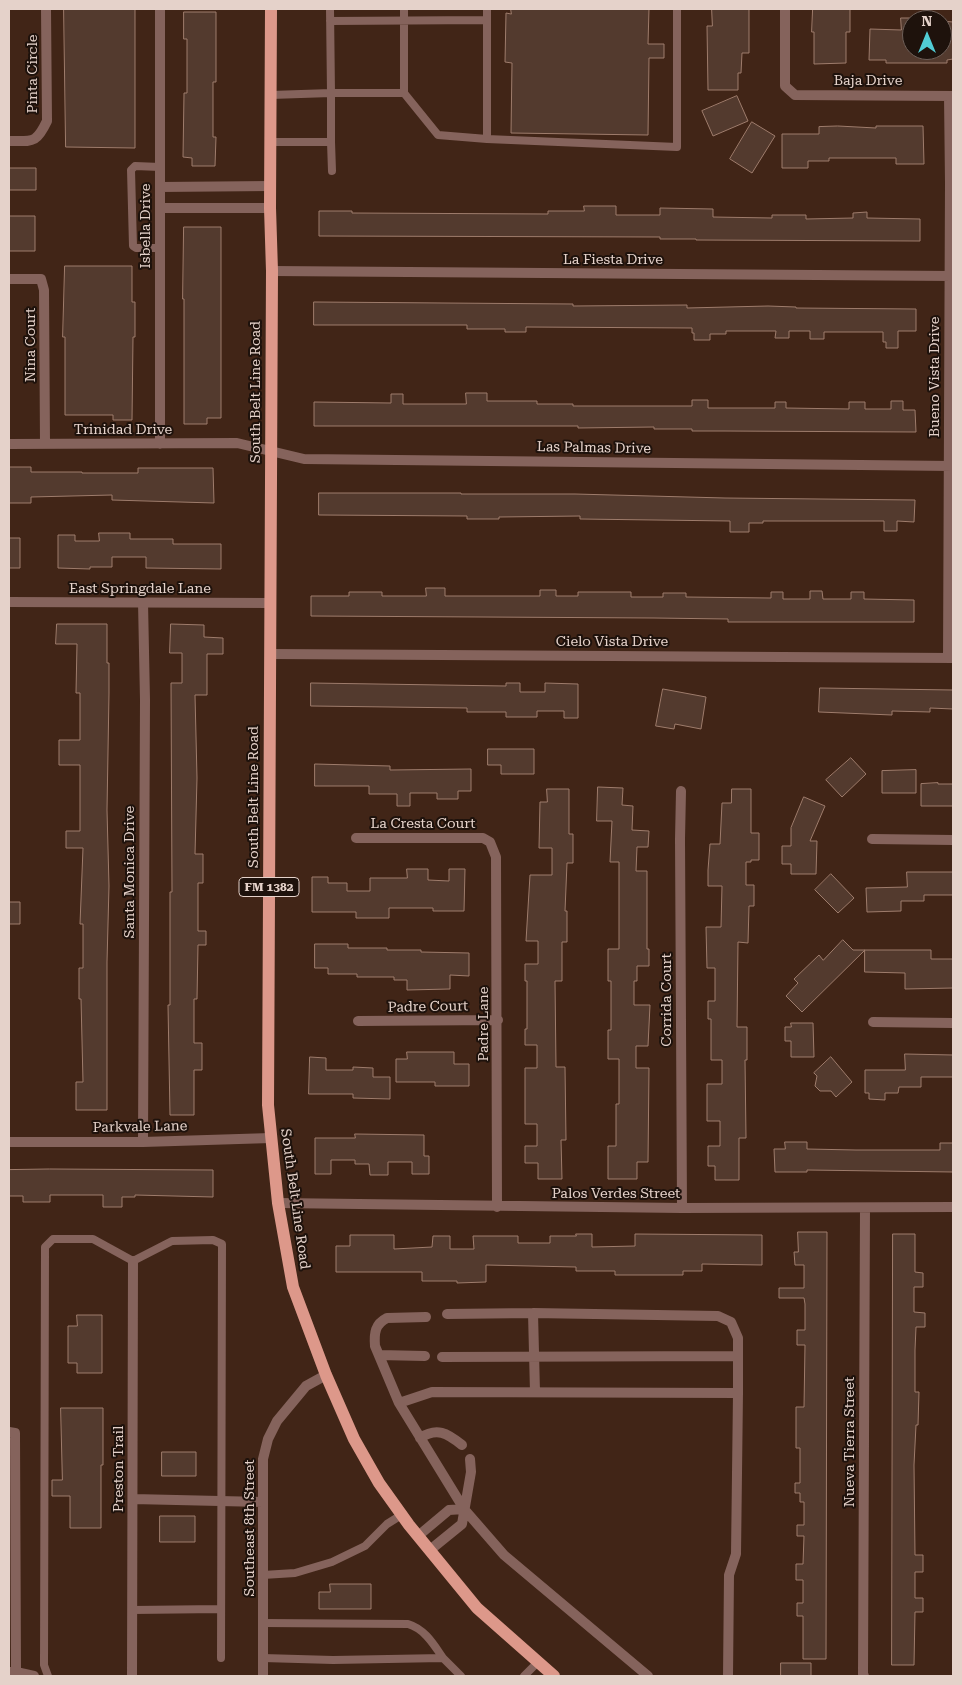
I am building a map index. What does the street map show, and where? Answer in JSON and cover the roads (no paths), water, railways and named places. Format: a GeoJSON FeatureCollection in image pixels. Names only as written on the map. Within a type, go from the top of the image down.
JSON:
{"type":"FeatureCollection","features":[{"type":"Feature","properties":{"kind":"main road","name":"South Belt Line Road"},"geometry":{"type":"LineString","coordinates":[[271,9],[270,208],[272,271],[268,1105],[278,1203],[293,1287],[326,1375],[354,1439],[379,1483],[418,1536],[477,1608],[554,1676]]}},
{"type":"Feature","properties":{"kind":"street","name":"Pinta Circle"},"geometry":{"type":"LineString","coordinates":[[9,141],[32,141],[40,135],[47,121],[46,9]]}},
{"type":"Feature","properties":{"kind":"street","name":"Isbella Drive"},"geometry":{"type":"LineString","coordinates":[[160,9],[160,444]]}},
{"type":"Feature","properties":{"kind":"street","name":"Baja Drive"},"geometry":{"type":"LineString","coordinates":[[785,9],[785,86],[795,95],[951,96]]}},
{"type":"Feature","properties":{"kind":"street","name":"Bueno Vista Drive"},"geometry":{"type":"LineString","coordinates":[[951,96],[951,658]]}},
{"type":"Feature","properties":{"kind":"street"},"geometry":{"type":"LineString","coordinates":[[160,186],[271,186]]}},
{"type":"Feature","properties":{"kind":"street"},"geometry":{"type":"LineString","coordinates":[[160,208],[270,208]]}},
{"type":"Feature","properties":{"kind":"street","name":"La Fiesta Drive"},"geometry":{"type":"LineString","coordinates":[[272,271],[951,276]]}},
{"type":"Feature","properties":{"kind":"street","name":"Nina Court"},"geometry":{"type":"LineString","coordinates":[[9,279],[41,279],[44,290],[45,444]]}},
{"type":"Feature","properties":{"kind":"street","name":"Trinidad Drive"},"geometry":{"type":"LineString","coordinates":[[9,444],[237,443]]}},
{"type":"Feature","properties":{"kind":"street","name":"Las Palmas Drive"},"geometry":{"type":"LineString","coordinates":[[237,443],[304,459],[951,466]]}},
{"type":"Feature","properties":{"kind":"street","name":"East Springdale Lane"},"geometry":{"type":"LineString","coordinates":[[9,602],[270,602]]}},
{"type":"Feature","properties":{"kind":"street","name":"Santa Monica Drive"},"geometry":{"type":"LineString","coordinates":[[143,602],[143,1142]]}},
{"type":"Feature","properties":{"kind":"street","name":"Cielo Vista Drive"},"geometry":{"type":"LineString","coordinates":[[270,654],[951,658]]}},
{"type":"Feature","properties":{"kind":"street","name":"Corrida Court"},"geometry":{"type":"LineString","coordinates":[[681,791],[682,1208]]}},
{"type":"Feature","properties":{"kind":"street","name":"La Cresta Court"},"geometry":{"type":"LineString","coordinates":[[356,838],[483,838],[490,842]]}},
{"type":"Feature","properties":{"kind":"street"},"geometry":{"type":"LineString","coordinates":[[872,839],[953,840]]}},
{"type":"Feature","properties":{"kind":"street","name":"Padre Lane"},"geometry":{"type":"LineString","coordinates":[[490,842],[496,858],[498,1020],[497,1207]]}},
{"type":"Feature","properties":{"kind":"street","name":"Padre Court"},"geometry":{"type":"LineString","coordinates":[[358,1021],[498,1020]]}},
{"type":"Feature","properties":{"kind":"street"},"geometry":{"type":"LineString","coordinates":[[873,1022],[953,1023]]}},
{"type":"Feature","properties":{"kind":"street","name":"Parkvale Lane"},"geometry":{"type":"LineString","coordinates":[[9,1142],[143,1142],[271,1138]]}},
{"type":"Feature","properties":{"kind":"street","name":"Palos Verdes Street"},"geometry":{"type":"LineString","coordinates":[[278,1203],[497,1207],[953,1207]]}},
{"type":"Feature","properties":{"kind":"street","name":"Nueva Tierra Street"},"geometry":{"type":"LineString","coordinates":[[864,1208],[864,1676]]}},
{"type":"Feature","properties":{"kind":"street","name":"Preston Trail"},"geometry":{"type":"LineString","coordinates":[[132,1676],[133,1261]]}},
{"type":"Feature","properties":{"kind":"street"},"geometry":{"type":"LineString","coordinates":[[447,1314],[533,1313],[718,1316],[731,1322],[738,1338],[738,1393],[736,1554],[729,1575],[728,1676]]}},
{"type":"Feature","properties":{"kind":"street"},"geometry":{"type":"LineString","coordinates":[[533,1313],[535,1392]]}},
{"type":"Feature","properties":{"kind":"street"},"geometry":{"type":"LineString","coordinates":[[426,1317],[390,1317],[382,1320],[377,1327],[374,1337],[375,1346],[399,1403],[420,1438],[464,1509],[504,1555],[648,1676]]}},
{"type":"Feature","properties":{"kind":"street"},"geometry":{"type":"LineString","coordinates":[[379,1355],[425,1356]]}},
{"type":"Feature","properties":{"kind":"street"},"geometry":{"type":"LineString","coordinates":[[442,1357],[738,1356]]}},
{"type":"Feature","properties":{"kind":"street","name":"Southeast 8th Street"},"geometry":{"type":"LineString","coordinates":[[263,1676],[263,1458],[268,1439],[277,1420],[306,1386],[326,1375]]}},
{"type":"Feature","properties":{"kind":"street"},"geometry":{"type":"LineString","coordinates":[[399,1403],[432,1392],[738,1393]]}},
{"type":"Feature","properties":{"kind":"street"},"geometry":{"type":"LineString","coordinates":[[9,1432],[15,1432],[13,1672],[34,1676]]}},
{"type":"Feature","properties":{"kind":"street"},"geometry":{"type":"LineString","coordinates":[[420,1438],[430,1432],[440,1432],[450,1435],[462,1445]]}},
{"type":"Feature","properties":{"kind":"street"},"geometry":{"type":"LineString","coordinates":[[430,1550],[462,1524],[471,1472],[470,1460]]}},
{"type":"Feature","properties":{"kind":"street"},"geometry":{"type":"LineString","coordinates":[[133,1499],[263,1502]]}},
{"type":"Feature","properties":{"kind":"street"},"geometry":{"type":"LineString","coordinates":[[418,1536],[449,1510],[464,1509]]}},
{"type":"Feature","properties":{"kind":"lane"},"geometry":{"type":"LineString","coordinates":[[330,9],[332,171]]}},
{"type":"Feature","properties":{"kind":"lane"},"geometry":{"type":"LineString","coordinates":[[404,9],[404,92],[438,135],[487,139],[676,147],[677,9]]}},
{"type":"Feature","properties":{"kind":"lane"},"geometry":{"type":"LineString","coordinates":[[487,9],[487,139]]}},
{"type":"Feature","properties":{"kind":"lane"},"geometry":{"type":"LineString","coordinates":[[330,21],[487,20]]}},
{"type":"Feature","properties":{"kind":"lane"},"geometry":{"type":"LineString","coordinates":[[271,95],[404,92]]}},
{"type":"Feature","properties":{"kind":"lane"},"geometry":{"type":"LineString","coordinates":[[271,142],[331,142]]}},
{"type":"Feature","properties":{"kind":"lane"},"geometry":{"type":"LineString","coordinates":[[160,167],[135,166],[131,170],[133,246],[136,248],[160,248]]}},
{"type":"Feature","properties":{"kind":"lane"},"geometry":{"type":"LineString","coordinates":[[48,1676],[44,1665],[45,1247],[53,1239],[94,1239],[133,1261],[172,1240],[212,1240],[222,1244],[221,1658]]}},
{"type":"Feature","properties":{"kind":"lane"},"geometry":{"type":"LineString","coordinates":[[263,1575],[295,1573],[332,1562],[364,1546],[387,1524],[402,1514]]}},
{"type":"Feature","properties":{"kind":"lane"},"geometry":{"type":"LineString","coordinates":[[132,1610],[221,1609]]}},
{"type":"Feature","properties":{"kind":"lane"},"geometry":{"type":"LineString","coordinates":[[263,1623],[408,1624],[414,1626],[427,1636],[460,1676]]}},
{"type":"Feature","properties":{"kind":"lane"},"geometry":{"type":"LineString","coordinates":[[263,1658],[333,1660],[444,1658]]}},
{"type":"Feature","properties":{"kind":"lane"},"geometry":{"type":"LineString","coordinates":[[524,1676],[538,1662]]}}]}
